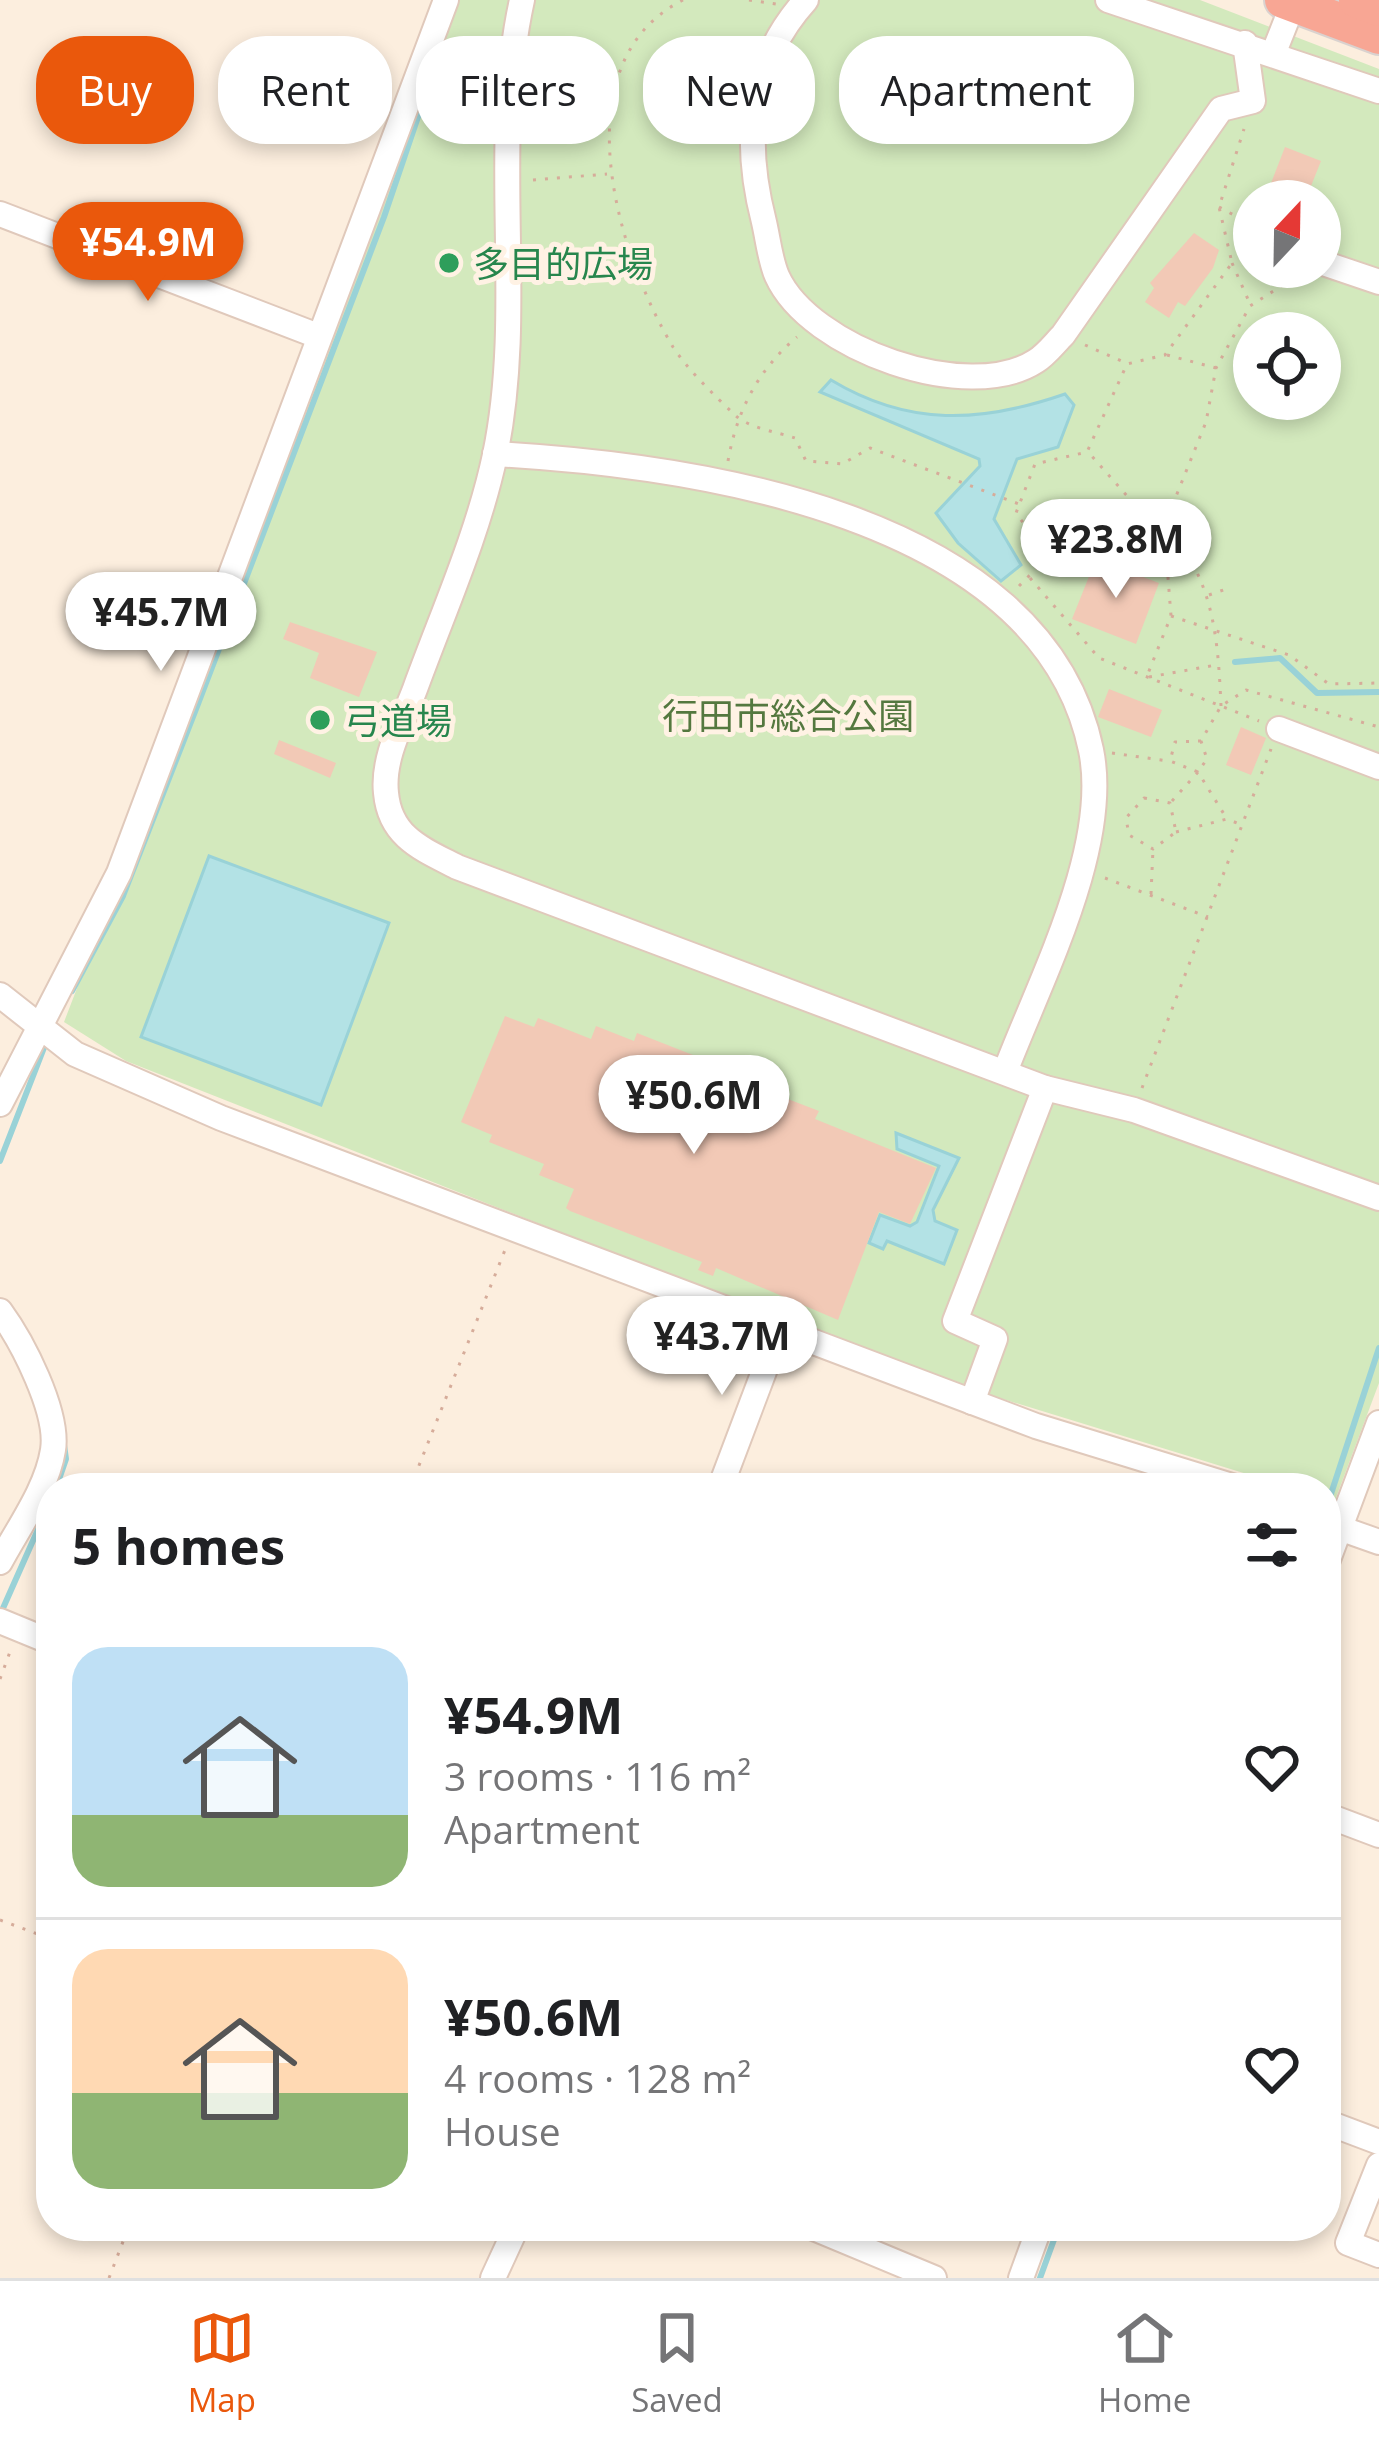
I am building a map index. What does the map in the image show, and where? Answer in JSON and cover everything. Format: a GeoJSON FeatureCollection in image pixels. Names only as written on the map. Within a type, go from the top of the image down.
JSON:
{"type":"FeatureCollection","features":[{"type":"Feature","properties":{"kind":"highway"},"geometry":{"type":"LineString","coordinates":[[1357,0],[1379,8]]}},
{"type":"Feature","properties":{"kind":"highway"},"geometry":{"type":"LineString","coordinates":[[1288,2],[1379,36]]}},
{"type":"Feature","properties":{"kind":"street"},"geometry":{"type":"LineString","coordinates":[[0,1104],[119,873],[446,0]]}},
{"type":"Feature","properties":{"kind":"street"},"geometry":{"type":"LineString","coordinates":[[522,0],[512,62],[508,298],[495,454],[481,510],[387,765],[385,793],[393,824],[408,842],[457,867],[1045,1088],[1134,1110],[1379,1198]]}},
{"type":"Feature","properties":{"kind":"street"},"geometry":{"type":"LineString","coordinates":[[806,0],[773,39],[754,91],[754,182],[778,279],[817,321],[859,349],[904,368],[950,374],[996,374],[1036,362],[1063,335],[1221,109],[1253,101],[1245,43]]}},
{"type":"Feature","properties":{"kind":"street"},"geometry":{"type":"LineString","coordinates":[[1108,0],[1379,91]]}},
{"type":"Feature","properties":{"kind":"street"},"geometry":{"type":"LineString","coordinates":[[1274,52],[1288,2]]}},
{"type":"Feature","properties":{"kind":"street"},"geometry":{"type":"LineString","coordinates":[[0,214],[318,336]]}},
{"type":"Feature","properties":{"kind":"street"},"geometry":{"type":"LineString","coordinates":[[1341,269],[1379,282]]}},
{"type":"Feature","properties":{"kind":"street"},"geometry":{"type":"LineString","coordinates":[[495,454],[651,467],[759,487],[847,515],[973,584],[1034,637],[1069,690],[1091,751],[1092,809],[1081,869],[1005,1072]]}},
{"type":"Feature","properties":{"kind":"street"},"geometry":{"type":"LineString","coordinates":[[1279,729],[1379,767]]}},
{"type":"Feature","properties":{"kind":"street"},"geometry":{"type":"LineString","coordinates":[[0,995],[37,1026],[122,1079],[972,1402],[1192,1473]]}},
{"type":"Feature","properties":{"kind":"street"},"geometry":{"type":"LineString","coordinates":[[972,1402],[995,1340],[955,1322],[1045,1088]]}},
{"type":"Feature","properties":{"kind":"street"},"geometry":{"type":"LineString","coordinates":[[0,1311],[21,1340],[53,1429],[46,1473]]}},
{"type":"Feature","properties":{"kind":"street"},"geometry":{"type":"LineString","coordinates":[[726,1473],[780,1329]]}},
{"type":"Feature","properties":{"kind":"street"},"geometry":{"type":"LineString","coordinates":[[1341,1508],[1379,1423]]}},
{"type":"Feature","properties":{"kind":"street"},"geometry":{"type":"LineString","coordinates":[[0,1562],[36,1493]]}},
{"type":"Feature","properties":{"kind":"street"},"geometry":{"type":"LineString","coordinates":[[1341,1529],[1379,1542]]}},
{"type":"Feature","properties":{"kind":"street"},"geometry":{"type":"LineString","coordinates":[[1341,1821],[1379,1835]]}},
{"type":"Feature","properties":{"kind":"street"},"geometry":{"type":"LineString","coordinates":[[1341,2128],[1379,2142]]}},
{"type":"Feature","properties":{"kind":"street"},"geometry":{"type":"LineString","coordinates":[[1379,2165],[1348,2243],[1379,2255]]}},
{"type":"Feature","properties":{"kind":"street"},"geometry":{"type":"LineString","coordinates":[[493,2278],[505,2241]]}},
{"type":"Feature","properties":{"kind":"street"},"geometry":{"type":"LineString","coordinates":[[845,2241],[934,2278]]}},
{"type":"Feature","properties":{"kind":"street"},"geometry":{"type":"LineString","coordinates":[[1021,2278],[1035,2241]]}},
{"type":"Feature","properties":{"kind":"path"},"geometry":{"type":"LineString","coordinates":[[683,0],[656,14],[634,42],[611,109],[609,174],[638,277],[674,349],[738,419],[795,438],[806,461],[842,464],[870,448],[1019,504]]}},
{"type":"Feature","properties":{"kind":"path"},"geometry":{"type":"LineString","coordinates":[[1250,306],[1232,263],[1219,207],[1253,101]]}},
{"type":"Feature","properties":{"kind":"path"},"geometry":{"type":"LineString","coordinates":[[508,182],[609,174]]}},
{"type":"Feature","properties":{"kind":"path"},"geometry":{"type":"LineString","coordinates":[[1219,207],[1233,215]]}},
{"type":"Feature","properties":{"kind":"path"},"geometry":{"type":"LineString","coordinates":[[1165,355],[1232,263]]}},
{"type":"Feature","properties":{"kind":"path"},"geometry":{"type":"LineString","coordinates":[[1147,677],[1172,616],[1164,526],[1206,422],[1216,368],[1250,306],[1279,288]]}},
{"type":"Feature","properties":{"kind":"path"},"geometry":{"type":"LineString","coordinates":[[730,450],[738,419],[764,364],[817,321]]}},
{"type":"Feature","properties":{"kind":"path"},"geometry":{"type":"LineString","coordinates":[[1063,335],[1127,364],[1165,355],[1216,368]]}},
{"type":"Feature","properties":{"kind":"path"},"geometry":{"type":"LineString","coordinates":[[1088,452],[1127,364]]}},
{"type":"Feature","properties":{"kind":"path"},"geometry":{"type":"LineString","coordinates":[[1048,557],[1016,513],[1019,504],[1035,464],[1088,452]]}},
{"type":"Feature","properties":{"kind":"path"},"geometry":{"type":"LineString","coordinates":[[1088,452],[1193,560],[1216,635],[1221,706]]}},
{"type":"Feature","properties":{"kind":"path"},"geometry":{"type":"LineString","coordinates":[[1137,507],[1119,551],[1048,557],[1029,577],[1099,658],[1279,729]]}},
{"type":"Feature","properties":{"kind":"path"},"geometry":{"type":"LineString","coordinates":[[1207,596],[1229,588]]}},
{"type":"Feature","properties":{"kind":"path"},"geometry":{"type":"LineString","coordinates":[[1172,616],[1216,635],[1289,656],[1329,683],[1379,683]]}},
{"type":"Feature","properties":{"kind":"path"},"geometry":{"type":"LineString","coordinates":[[1147,677],[1219,664]]}},
{"type":"Feature","properties":{"kind":"path"},"geometry":{"type":"LineString","coordinates":[[1170,803],[1207,759],[1202,741],[1221,706],[1246,690],[1379,727]]}},
{"type":"Feature","properties":{"kind":"path"},"geometry":{"type":"LineString","coordinates":[[1134,1110],[1287,702]]}},
{"type":"Feature","properties":{"kind":"path"},"geometry":{"type":"LineString","coordinates":[[1170,761],[1174,742],[1202,741]]}},
{"type":"Feature","properties":{"kind":"path"},"geometry":{"type":"LineString","coordinates":[[1091,751],[1170,761],[1198,772],[1227,819]]}},
{"type":"Feature","properties":{"kind":"path"},"geometry":{"type":"LineString","coordinates":[[1153,848],[1129,835],[1126,818],[1144,797],[1170,803]]}},
{"type":"Feature","properties":{"kind":"path"},"geometry":{"type":"LineString","coordinates":[[1170,803],[1176,832]]}},
{"type":"Feature","properties":{"kind":"path"},"geometry":{"type":"LineString","coordinates":[[1153,848],[1176,832],[1227,819],[1244,825]]}},
{"type":"Feature","properties":{"kind":"path"},"geometry":{"type":"LineString","coordinates":[[1151,895],[1153,848]]}},
{"type":"Feature","properties":{"kind":"path"},"geometry":{"type":"LineString","coordinates":[[1081,869],[1210,917]]}},
{"type":"Feature","properties":{"kind":"path"},"geometry":{"type":"LineString","coordinates":[[416,1473],[513,1228]]}},
{"type":"Feature","properties":{"kind":"path"},"geometry":{"type":"LineString","coordinates":[[0,1679],[9,1626]]}},
{"type":"Feature","properties":{"kind":"path"},"geometry":{"type":"LineString","coordinates":[[0,1920],[36,1933]]}},
{"type":"Feature","properties":{"kind":"path"},"geometry":{"type":"LineString","coordinates":[[110,2278],[124,2241]]}},
{"type":"Feature","properties":{"kind":"green space","name":"行田市総合公園"},"geometry":{"type":"Polygon","coordinates":[[[458,0],[1200,0],[1379,69],[1379,1383],[1341,1484],[1341,1473],[1243,1473],[977,1391],[783,1320],[126,1061],[64,1022],[416,109],[416,144],[619,144],[619,36],[444,36],[458,0]]]}},
{"type":"Feature","properties":{"kind":"water"},"geometry":{"type":"Polygon","coordinates":[[[831,380],[889,406],[946,416],[1004,411],[1065,394],[1074,405],[1058,447],[1017,459],[994,519],[1021,565],[1001,581],[958,543],[936,513],[980,466],[979,459],[820,392],[831,380]]]}},
{"type":"Feature","properties":{"kind":"water"},"geometry":{"type":"Polygon","coordinates":[[[209,856],[389,923],[321,1105],[141,1037],[209,856]]]}},
{"type":"Feature","properties":{"kind":"water"},"geometry":{"type":"Polygon","coordinates":[[[896,1133],[959,1158],[933,1210],[935,1221],[957,1230],[944,1264],[887,1241],[883,1249],[869,1243],[880,1215],[910,1226],[917,1222],[939,1166],[897,1149],[896,1133]]]}},
{"type":"Feature","properties":{"kind":"building"},"geometry":{"type":"Polygon","coordinates":[[[1285,147],[1321,161],[1313,180],[1272,180],[1285,147]]]}},
{"type":"Feature","properties":{"kind":"building"},"geometry":{"type":"Polygon","coordinates":[[[1194,233],[1219,250],[1213,268],[1185,306],[1178,302],[1169,318],[1145,302],[1154,288],[1150,283],[1194,233]]]}},
{"type":"Feature","properties":{"kind":"building"},"geometry":{"type":"Polygon","coordinates":[[[1096,559],[1159,583],[1136,644],[1072,619],[1096,559]]]}},
{"type":"Feature","properties":{"kind":"building"},"geometry":{"type":"Polygon","coordinates":[[[290,622],[377,652],[359,697],[310,678],[319,653],[283,639],[290,622]]]}},
{"type":"Feature","properties":{"kind":"building"},"geometry":{"type":"Polygon","coordinates":[[[1109,689],[1162,710],[1151,737],[1098,717],[1109,689]]]}},
{"type":"Feature","properties":{"kind":"building"},"geometry":{"type":"Polygon","coordinates":[[[1241,727],[1266,738],[1251,775],[1226,765],[1241,727]]]}},
{"type":"Feature","properties":{"kind":"building"},"geometry":{"type":"Polygon","coordinates":[[[279,740],[336,763],[330,778],[274,754],[279,740]]]}},
{"type":"Feature","properties":{"kind":"building"},"geometry":{"type":"Polygon","coordinates":[[[505,1016],[534,1027],[538,1018],[591,1039],[596,1026],[634,1041],[637,1033],[782,1090],[780,1096],[819,1111],[815,1119],[936,1168],[910,1224],[879,1212],[838,1320],[716,1268],[713,1276],[698,1270],[702,1262],[570,1211],[566,1208],[574,1189],[539,1175],[544,1164],[489,1142],[492,1135],[461,1122],[505,1016]]]}},
{"type":"Feature","properties":{"kind":"waterway"},"geometry":{"type":"LineString","coordinates":[[72,991],[123,896],[416,123]]}},
{"type":"Feature","properties":{"kind":"waterway"},"geometry":{"type":"LineString","coordinates":[[1235,662],[1280,658],[1317,693],[1379,692]]}},
{"type":"Feature","properties":{"kind":"waterway"},"geometry":{"type":"LineString","coordinates":[[0,1161],[47,1040]]}},
{"type":"Feature","properties":{"kind":"waterway"},"geometry":{"type":"LineString","coordinates":[[1338,1473],[1379,1348]]}},
{"type":"Feature","properties":{"kind":"waterway"},"geometry":{"type":"LineString","coordinates":[[61,1473],[64,1445]]}},
{"type":"Feature","properties":{"kind":"waterway"},"geometry":{"type":"LineString","coordinates":[[0,1615],[36,1534]]}},
{"type":"Feature","properties":{"kind":"waterway"},"geometry":{"type":"LineString","coordinates":[[1040,2278],[1054,2241]]}},
{"type":"Feature","properties":{"kind":"place","name":"多目的広場"},"geometry":{"type":"Point","coordinates":[449,263]}},
{"type":"Feature","properties":{"kind":"place","name":"弓道場"},"geometry":{"type":"Point","coordinates":[320,720]}}]}
